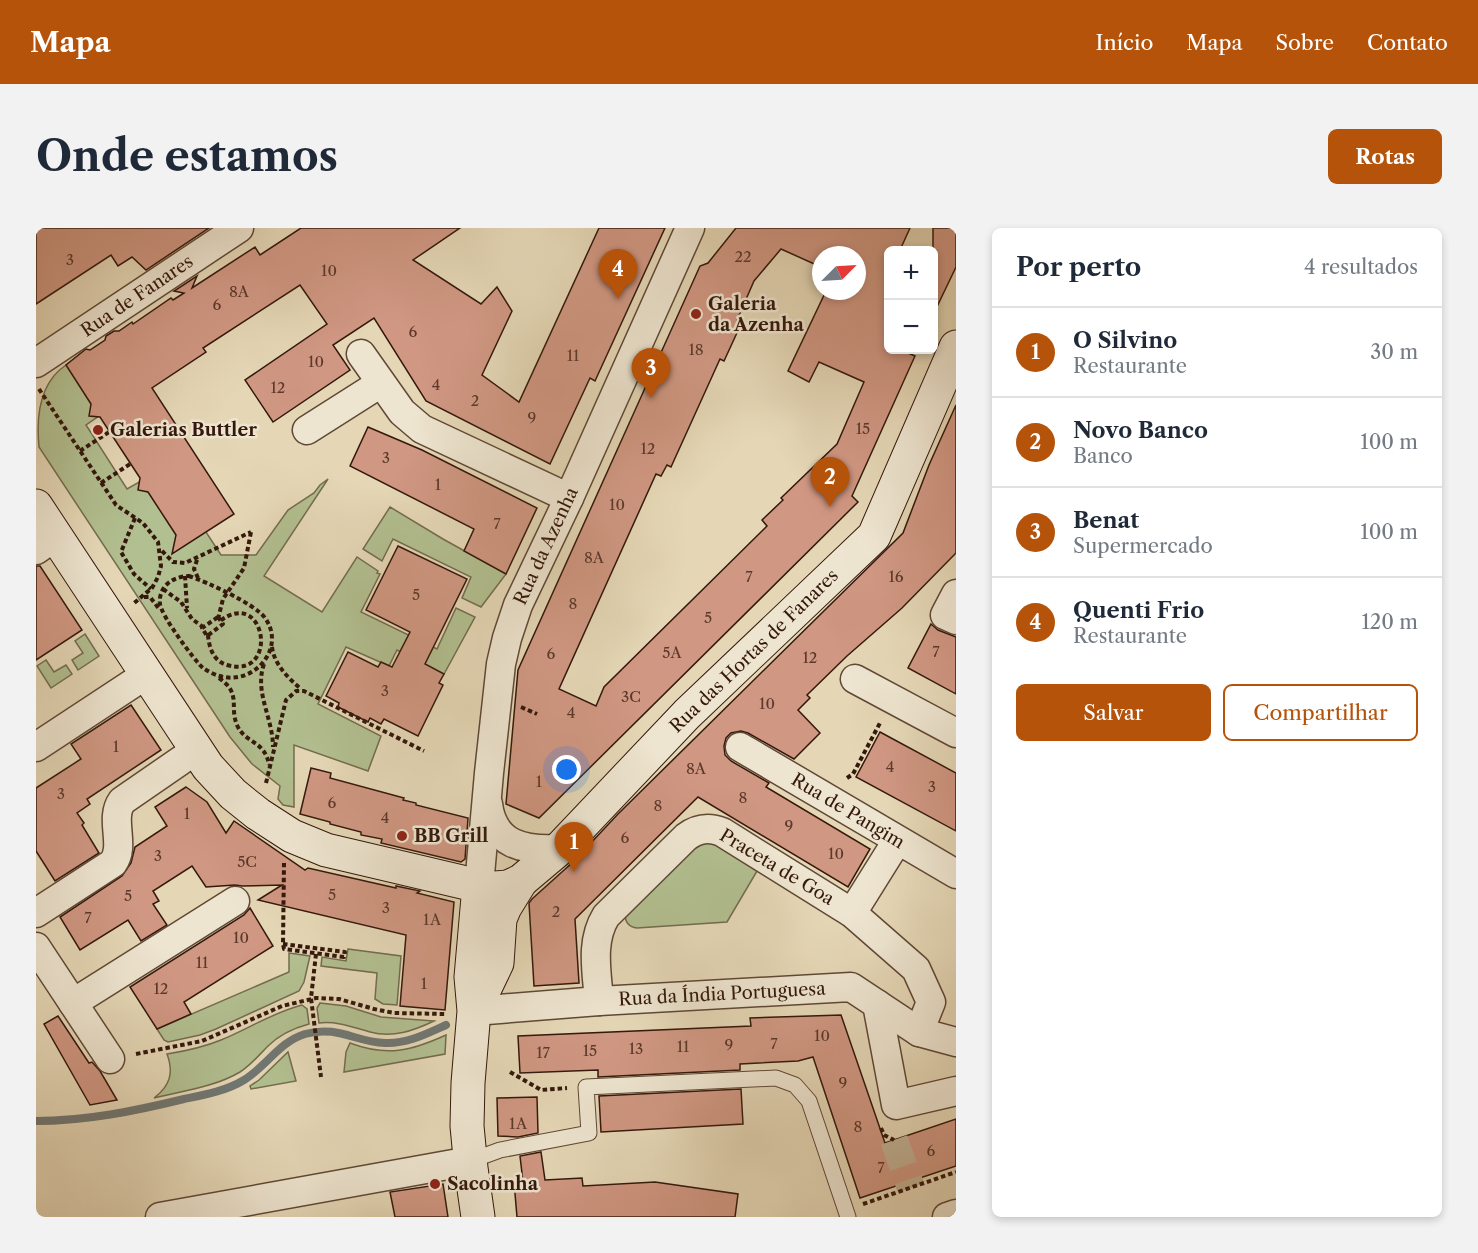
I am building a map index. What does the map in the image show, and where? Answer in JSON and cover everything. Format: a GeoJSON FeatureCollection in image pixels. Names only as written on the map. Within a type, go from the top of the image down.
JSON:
{"type":"FeatureCollection","features":[{"type":"Feature","properties":{"kind":"street","name":"Rua de Fanares"},"geometry":{"type":"LineString","coordinates":[[36,363],[238,228]]}},
{"type":"Feature","properties":{"kind":"street","name":"Rua da Azenha"},"geometry":{"type":"LineString","coordinates":[[479,886],[501,664],[507,638],[518,605],[690,228]]}},
{"type":"Feature","properties":{"kind":"street","name":"Rua das Hortas de Fanares"},"geometry":{"type":"LineString","coordinates":[[36,506],[46,543],[110,619],[196,750],[233,794],[271,822],[326,850],[479,886],[508,887],[521,881],[559,849],[687,714],[874,536],[956,347]]}},
{"type":"Feature","properties":{"kind":"street"},"geometry":{"type":"LineString","coordinates":[[361,354],[402,412],[422,429],[568,498]]}},
{"type":"Feature","properties":{"kind":"street"},"geometry":{"type":"LineString","coordinates":[[307,430],[381,382]]}},
{"type":"Feature","properties":{"kind":"street"},"geometry":{"type":"LineString","coordinates":[[956,594],[945,615],[956,620]]}},
{"type":"Feature","properties":{"kind":"street"},"geometry":{"type":"LineString","coordinates":[[36,747],[147,674]]}},
{"type":"Feature","properties":{"kind":"street"},"geometry":{"type":"LineString","coordinates":[[855,679],[956,733]]}},
{"type":"Feature","properties":{"kind":"street","name":"Rua de Pangim"},"geometry":{"type":"LineString","coordinates":[[740,747],[956,874]]}},
{"type":"Feature","properties":{"kind":"street"},"geometry":{"type":"LineString","coordinates":[[36,913],[113,863],[118,854],[117,815],[122,801],[196,750]]}},
{"type":"Feature","properties":{"kind":"street"},"geometry":{"type":"LineString","coordinates":[[488,802],[493,825],[511,843],[531,850],[559,849]]}},
{"type":"Feature","properties":{"kind":"street","name":"Praceta de Goa"},"geometry":{"type":"LineString","coordinates":[[599,1001],[596,943],[602,923],[609,913],[686,837],[700,829],[708,828],[723,832],[852,913],[916,969],[931,1002],[919,1032]]}},
{"type":"Feature","properties":{"kind":"street","name":"Praceta de Goa"},"geometry":{"type":"LineString","coordinates":[[852,913],[897,841]]}},
{"type":"Feature","properties":{"kind":"street"},"geometry":{"type":"LineString","coordinates":[[474,1011],[497,963],[500,919],[521,881]]}},
{"type":"Feature","properties":{"kind":"street"},"geometry":{"type":"LineString","coordinates":[[478,1217],[467,1126],[474,1011],[471,977],[479,886]]}},
{"type":"Feature","properties":{"kind":"street"},"geometry":{"type":"LineString","coordinates":[[73,1003],[235,901]]}},
{"type":"Feature","properties":{"kind":"street"},"geometry":{"type":"LineString","coordinates":[[36,947],[110,1059]]}},
{"type":"Feature","properties":{"kind":"street","name":"Rua da Índia Portuguesa"},"geometry":{"type":"LineString","coordinates":[[474,1011],[599,1001],[850,987],[919,1032],[956,1042]]}},
{"type":"Feature","properties":{"kind":"street"},"geometry":{"type":"LineString","coordinates":[[877,1004],[896,1105],[956,1091]]}},
{"type":"Feature","properties":{"kind":"street"},"geometry":{"type":"LineString","coordinates":[[160,1217],[470,1161]]}},
{"type":"Feature","properties":{"kind":"street"},"geometry":{"type":"LineString","coordinates":[[947,1217],[956,1214]]}},
{"type":"Feature","properties":{"kind":"lane"},"geometry":{"type":"LineString","coordinates":[[470,1161],[500,1150],[589,1133],[586,1087],[770,1077],[790,1082],[801,1090],[809,1101],[847,1213]]}},
{"type":"Feature","properties":{"kind":"path"},"geometry":{"type":"LineString","coordinates":[[36,384],[116,505],[151,531],[162,551],[173,562],[181,564],[189,562],[251,532],[244,568],[222,602],[219,620]]}},
{"type":"Feature","properties":{"kind":"path"},"geometry":{"type":"LineString","coordinates":[[80,451],[110,432]]}},
{"type":"Feature","properties":{"kind":"path"},"geometry":{"type":"LineString","coordinates":[[101,483],[130,464]]}},
{"type":"Feature","properties":{"kind":"path"},"geometry":{"type":"LineString","coordinates":[[135,518],[123,544],[122,554],[134,574],[151,589]]}},
{"type":"Feature","properties":{"kind":"path"},"geometry":{"type":"LineString","coordinates":[[110,619],[151,589],[161,566],[158,542]]}},
{"type":"Feature","properties":{"kind":"path"},"geometry":{"type":"LineString","coordinates":[[201,555],[194,569],[196,577],[202,582]]}},
{"type":"Feature","properties":{"kind":"path"},"geometry":{"type":"LineString","coordinates":[[185,576],[187,609]]}},
{"type":"Feature","properties":{"kind":"path"},"geometry":{"type":"LineString","coordinates":[[165,616],[160,604],[163,589],[170,581],[185,576],[202,582],[256,610],[268,624],[272,643],[260,684],[272,731],[272,757]]}},
{"type":"Feature","properties":{"kind":"path"},"geometry":{"type":"LineString","coordinates":[[163,589],[174,596],[187,609],[192,619],[203,627],[208,635],[212,652],[221,663],[236,666],[254,659],[260,651],[262,637],[254,621],[244,614],[236,614],[219,620]]}},
{"type":"Feature","properties":{"kind":"path"},"geometry":{"type":"LineString","coordinates":[[143,597],[150,597],[196,660],[224,681],[231,690],[235,702],[237,726],[243,734],[264,750],[268,759],[271,822],[283,944],[284,949],[344,957],[345,951],[283,944]]}},
{"type":"Feature","properties":{"kind":"path"},"geometry":{"type":"LineString","coordinates":[[203,627],[218,617],[223,624],[208,635]]}},
{"type":"Feature","properties":{"kind":"path"},"geometry":{"type":"LineString","coordinates":[[271,643],[274,656],[280,666],[288,677],[304,691],[424,751]]}},
{"type":"Feature","properties":{"kind":"path"},"geometry":{"type":"LineString","coordinates":[[213,674],[235,678],[256,670],[265,661]]}},
{"type":"Feature","properties":{"kind":"path"},"geometry":{"type":"LineString","coordinates":[[269,769],[286,700],[292,692],[304,691]]}},
{"type":"Feature","properties":{"kind":"path"},"geometry":{"type":"LineString","coordinates":[[853,774],[893,699]]}},
{"type":"Feature","properties":{"kind":"path"},"geometry":{"type":"LineString","coordinates":[[515,705],[537,714]]}},
{"type":"Feature","properties":{"kind":"path"},"geometry":{"type":"LineString","coordinates":[[316,954],[311,998],[321,1077]]}},
{"type":"Feature","properties":{"kind":"path"},"geometry":{"type":"LineString","coordinates":[[110,1059],[202,1041],[282,1006],[311,998],[339,999],[394,1013],[435,1015],[474,1011]]}},
{"type":"Feature","properties":{"kind":"path"},"geometry":{"type":"LineString","coordinates":[[510,1072],[541,1090],[586,1087]]}},
{"type":"Feature","properties":{"kind":"path"},"geometry":{"type":"LineString","coordinates":[[847,1213],[956,1172]]}},
{"type":"Feature","properties":{"kind":"green space"},"geometry":{"type":"Polygon","coordinates":[[[66,365],[93,406],[93,416],[99,416],[86,425],[127,489],[141,481],[139,488],[147,490],[206,532],[221,555],[256,555],[288,510],[314,493],[328,479],[264,576],[322,612],[357,557],[380,574],[361,612],[437,649],[456,608],[475,617],[444,674],[397,650],[389,666],[346,647],[318,704],[381,736],[368,771],[294,745],[294,807],[283,805],[278,799],[280,786],[252,764],[230,737],[39,447],[38,424],[41,401],[50,381],[66,365]]]}},
{"type":"Feature","properties":{"kind":"green space"},"geometry":{"type":"Polygon","coordinates":[[[390,507],[506,574],[481,607],[462,598],[471,577],[393,539],[382,561],[363,549],[390,507]]]}},
{"type":"Feature","properties":{"kind":"green space"},"geometry":{"type":"Polygon","coordinates":[[[85,634],[99,656],[78,670],[72,660],[83,653],[75,641],[85,634]]]}},
{"type":"Feature","properties":{"kind":"green space"},"geometry":{"type":"Polygon","coordinates":[[[46,660],[54,672],[66,665],[72,674],[51,688],[37,666],[46,660]]]}},
{"type":"Feature","properties":{"kind":"green space"},"geometry":{"type":"Polygon","coordinates":[[[708,838],[760,866],[727,922],[637,928],[629,925],[625,914],[692,844],[708,838]]]}},
{"type":"Feature","properties":{"kind":"green space"},"geometry":{"type":"Polygon","coordinates":[[[348,949],[401,956],[397,1005],[383,1004],[375,999],[377,973],[321,966],[322,957],[346,961],[348,949]]]}},
{"type":"Feature","properties":{"kind":"green space"},"geometry":{"type":"Polygon","coordinates":[[[289,953],[310,956],[304,982],[299,991],[200,1035],[168,1042],[157,1029],[289,972],[289,953]]]}},
{"type":"Feature","properties":{"kind":"green space"},"geometry":{"type":"Polygon","coordinates":[[[320,1003],[346,1006],[381,1017],[434,1021],[403,1032],[378,1034],[338,1024],[319,1023],[317,1008],[320,1003]]]}},
{"type":"Feature","properties":{"kind":"green space"},"geometry":{"type":"Polygon","coordinates":[[[302,1005],[307,1009],[309,1024],[277,1038],[240,1072],[209,1085],[154,1098],[164,1089],[169,1079],[170,1067],[167,1054],[215,1042],[302,1005]]]}},
{"type":"Feature","properties":{"kind":"green space"},"geometry":{"type":"Polygon","coordinates":[[[446,1035],[445,1054],[344,1072],[346,1052],[350,1043],[376,1050],[399,1050],[421,1045],[446,1035]]]}},
{"type":"Feature","properties":{"kind":"green space"},"geometry":{"type":"Polygon","coordinates":[[[288,1052],[296,1081],[251,1089],[250,1086],[288,1052]]]}},
{"type":"Feature","properties":{"kind":"building"},"geometry":{"type":"Polygon","coordinates":[[[36,228],[209,228],[146,270],[132,257],[118,266],[111,255],[36,304],[36,228]]]}},
{"type":"Feature","properties":{"kind":"building"},"geometry":{"type":"Polygon","coordinates":[[[301,228],[460,228],[413,260],[481,304],[497,287],[512,311],[482,375],[519,402],[599,228],[665,228],[595,381],[590,378],[550,464],[426,401],[374,318],[333,345],[350,370],[273,422],[245,380],[327,324],[300,285],[203,348],[206,352],[152,388],[234,514],[172,554],[176,535],[148,492],[138,490],[140,478],[100,417],[89,416],[91,404],[66,365],[86,349],[90,350],[105,340],[106,336],[114,331],[119,331],[132,322],[133,324],[171,298],[173,300],[184,293],[174,291],[197,276],[192,288],[255,247],[260,255],[301,228]]]}},
{"type":"Feature","properties":{"kind":"building"},"geometry":{"type":"Polygon","coordinates":[[[736,228],[910,228],[902,246],[884,246],[884,354],[915,356],[852,496],[858,502],[539,818],[506,804],[518,670],[700,266],[708,263],[736,228]],[[812,246],[812,263],[781,249],[754,281],[737,320],[742,322],[724,361],[720,359],[671,467],[667,465],[661,476],[656,474],[559,689],[596,706],[604,687],[767,526],[762,520],[783,500],[781,498],[837,444],[864,382],[819,362],[809,382],[788,371],[822,300],[866,300],[866,246],[812,246]]]}},
{"type":"Feature","properties":{"kind":"building"},"geometry":{"type":"Polygon","coordinates":[[[933,228],[956,228],[956,267],[938,305],[938,246],[933,246],[933,228]]]}},
{"type":"Feature","properties":{"kind":"building"},"geometry":{"type":"Polygon","coordinates":[[[956,405],[956,553],[902,608],[807,695],[810,698],[798,710],[820,733],[794,759],[741,731],[731,733],[726,738],[724,746],[725,755],[731,761],[769,783],[766,787],[870,849],[848,887],[698,797],[575,919],[579,983],[534,986],[529,903],[903,533],[929,465],[956,405]]]}},
{"type":"Feature","properties":{"kind":"building"},"geometry":{"type":"Polygon","coordinates":[[[368,427],[422,450],[537,508],[506,574],[464,551],[474,529],[350,466],[368,427]]]}},
{"type":"Feature","properties":{"kind":"building"},"geometry":{"type":"Polygon","coordinates":[[[398,546],[467,579],[425,664],[444,674],[439,683],[443,685],[418,736],[384,719],[381,724],[370,718],[368,722],[338,707],[339,703],[326,696],[348,652],[378,667],[381,662],[392,667],[410,632],[366,610],[398,546]]]}},
{"type":"Feature","properties":{"kind":"building"},"geometry":{"type":"Polygon","coordinates":[[[36,566],[40,566],[82,630],[36,660],[36,566]]]}},
{"type":"Feature","properties":{"kind":"building"},"geometry":{"type":"Polygon","coordinates":[[[931,624],[938,630],[956,637],[956,694],[908,668],[931,624]]]}},
{"type":"Feature","properties":{"kind":"building"},"geometry":{"type":"Polygon","coordinates":[[[131,705],[161,750],[87,799],[90,804],[77,813],[99,853],[55,881],[36,851],[36,788],[81,759],[71,744],[131,705]]]}},
{"type":"Feature","properties":{"kind":"building"},"geometry":{"type":"Polygon","coordinates":[[[880,732],[956,773],[956,831],[856,777],[880,732]]]}},
{"type":"Feature","properties":{"kind":"building"},"geometry":{"type":"Polygon","coordinates":[[[311,768],[331,773],[330,778],[404,798],[403,800],[416,803],[416,805],[468,818],[465,859],[461,862],[381,843],[382,839],[361,835],[361,832],[300,814],[311,768]]]}},
{"type":"Feature","properties":{"kind":"building"},"geometry":{"type":"Polygon","coordinates":[[[186,787],[207,802],[226,833],[234,821],[305,870],[308,868],[396,888],[396,886],[420,891],[417,893],[454,902],[445,1010],[400,1006],[406,935],[258,900],[282,885],[206,887],[192,866],[153,891],[159,901],[153,904],[167,925],[141,941],[128,920],[80,950],[60,917],[122,876],[131,863],[135,847],[167,826],[155,807],[186,787]]]}},
{"type":"Feature","properties":{"kind":"building"},"geometry":{"type":"Polygon","coordinates":[[[250,908],[273,946],[184,1002],[191,1014],[157,1029],[130,987],[244,915],[250,908]]]}},
{"type":"Feature","properties":{"kind":"building"},"geometry":{"type":"Polygon","coordinates":[[[841,1015],[885,1143],[956,1119],[956,1166],[860,1198],[813,1057],[798,1061],[740,1064],[740,1070],[598,1077],[598,1070],[520,1073],[518,1036],[751,1026],[750,1018],[841,1015]]]}},
{"type":"Feature","properties":{"kind":"building"},"geometry":{"type":"Polygon","coordinates":[[[58,1016],[89,1063],[92,1062],[100,1071],[117,1100],[90,1105],[44,1024],[58,1016]]]}},
{"type":"Feature","properties":{"kind":"building"},"geometry":{"type":"Polygon","coordinates":[[[741,1089],[743,1124],[601,1132],[599,1096],[741,1089]]]}},
{"type":"Feature","properties":{"kind":"building"},"geometry":{"type":"Polygon","coordinates":[[[537,1097],[538,1133],[518,1137],[498,1136],[497,1098],[537,1097]]]}},
{"type":"Feature","properties":{"kind":"building"},"geometry":{"type":"Polygon","coordinates":[[[541,1152],[545,1180],[582,1178],[583,1186],[655,1182],[738,1194],[735,1217],[517,1217],[514,1182],[523,1182],[520,1156],[541,1152]]]}},
{"type":"Feature","properties":{"kind":"building"},"geometry":{"type":"Polygon","coordinates":[[[443,1184],[448,1217],[395,1217],[390,1192],[443,1184]]]}},
{"type":"Feature","properties":{"kind":"waterway"},"geometry":{"type":"LineString","coordinates":[[36,1121],[110,1115],[222,1090],[244,1080],[280,1048],[305,1034],[327,1031],[374,1042],[393,1043],[416,1038],[446,1025]]}},
{"type":"Feature","properties":{"kind":"tunnel"},"geometry":{"type":"LineString","coordinates":[[894,1140],[911,1188]]}},
{"type":"Feature","properties":{"kind":"place","name":"Quenti Frio"},"geometry":{"type":"Point","coordinates":[618,299]}},
{"type":"Feature","properties":{"kind":"place","name":"Galeria da Azenha"},"geometry":{"type":"Point","coordinates":[696,314]}},
{"type":"Feature","properties":{"kind":"place","name":"Benat"},"geometry":{"type":"Point","coordinates":[651,398]}},
{"type":"Feature","properties":{"kind":"place","name":"Galerias Buttler"},"geometry":{"type":"Point","coordinates":[98,430]}},
{"type":"Feature","properties":{"kind":"place","name":"Novo Banco"},"geometry":{"type":"Point","coordinates":[830,507]}},
{"type":"Feature","properties":{"kind":"place","name":"BB Grill"},"geometry":{"type":"Point","coordinates":[402,836]}},
{"type":"Feature","properties":{"kind":"place","name":"O Silvino"},"geometry":{"type":"Point","coordinates":[574,872]}},
{"type":"Feature","properties":{"kind":"place","name":"Sacolinha"},"geometry":{"type":"Point","coordinates":[435,1184]}}]}
